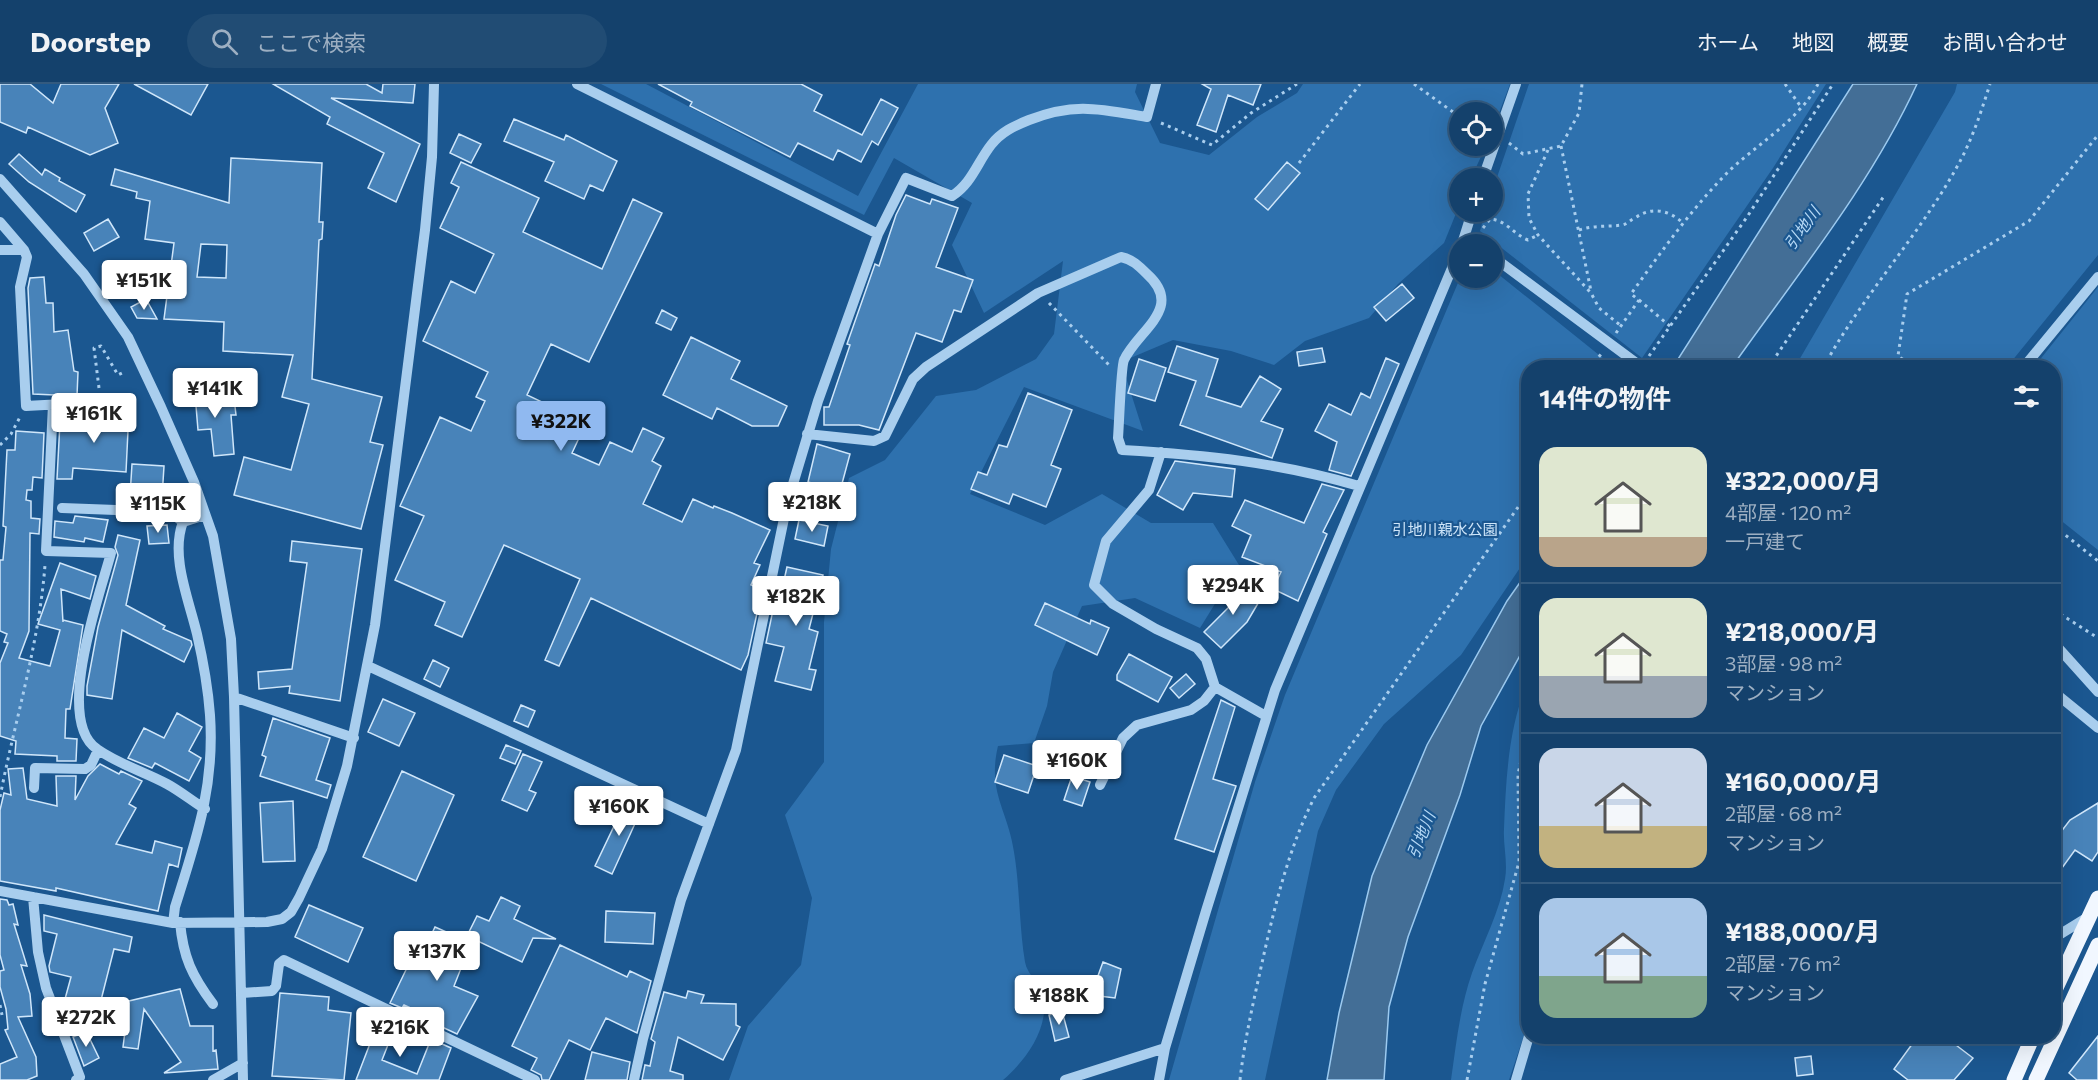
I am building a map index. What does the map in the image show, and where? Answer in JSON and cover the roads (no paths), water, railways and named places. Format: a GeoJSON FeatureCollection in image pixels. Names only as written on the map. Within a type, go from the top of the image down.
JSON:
{"type":"FeatureCollection","features":[{"type":"Feature","properties":{"kind":"main road"},"geometry":{"type":"LineString","coordinates":[[2061,977],[2098,898]]}},
{"type":"Feature","properties":{"kind":"main road"},"geometry":{"type":"LineString","coordinates":[[2061,1026],[2098,945]]}},
{"type":"Feature","properties":{"kind":"main road"},"geometry":{"type":"LineString","coordinates":[[2014,1080],[2030,1044]]}},
{"type":"Feature","properties":{"kind":"main road"},"geometry":{"type":"LineString","coordinates":[[2036,1080],[2053,1044]]}},
{"type":"Feature","properties":{"kind":"street"},"geometry":{"type":"LineString","coordinates":[[0,891],[177,922],[267,922],[282,919],[291,912],[322,849],[333,817],[354,738],[368,666],[426,220],[432,157],[434,84]]}},
{"type":"Feature","properties":{"kind":"street"},"geometry":{"type":"LineString","coordinates":[[577,84],[878,234]]}},
{"type":"Feature","properties":{"kind":"street"},"geometry":{"type":"LineString","coordinates":[[634,1080],[666,953],[736,750],[777,544],[807,434],[878,234],[906,178],[952,196],[971,179],[991,146],[1011,127],[1050,112],[1080,107],[1147,117],[1156,84]]}},
{"type":"Feature","properties":{"kind":"street"},"geometry":{"type":"LineString","coordinates":[[1487,168],[1516,84]]}},
{"type":"Feature","properties":{"kind":"street"},"geometry":{"type":"LineString","coordinates":[[0,179],[84,274],[128,338],[194,482],[213,536],[231,639],[241,921],[243,1080]]}},
{"type":"Feature","properties":{"kind":"street"},"geometry":{"type":"LineString","coordinates":[[0,222],[24,250],[26,264],[20,287],[26,406],[100,402]]}},
{"type":"Feature","properties":{"kind":"street"},"geometry":{"type":"LineString","coordinates":[[0,250],[24,250]]}},
{"type":"Feature","properties":{"kind":"street"},"geometry":{"type":"LineString","coordinates":[[807,434],[874,441],[885,436],[914,379],[926,367],[1038,293],[1121,256],[1129,258],[1157,283],[1162,303],[1153,322],[1123,361],[1118,438],[1122,450],[1234,458],[1303,470],[1359,486]]}},
{"type":"Feature","properties":{"kind":"street"},"geometry":{"type":"LineString","coordinates":[[1503,263],[1634,360]]}},
{"type":"Feature","properties":{"kind":"street"},"geometry":{"type":"LineString","coordinates":[[1159,1080],[1165,1048],[1266,716],[1359,486],[1449,275]]}},
{"type":"Feature","properties":{"kind":"street"},"geometry":{"type":"LineString","coordinates":[[2030,360],[2098,277]]}},
{"type":"Feature","properties":{"kind":"street"},"geometry":{"type":"LineString","coordinates":[[53,405],[46,551],[111,553],[89,632],[79,686],[80,716],[85,733],[98,750],[169,785],[205,809]]}},
{"type":"Feature","properties":{"kind":"street"},"geometry":{"type":"LineString","coordinates":[[1161,452],[1155,477],[1149,490],[1107,541],[1097,567],[1094,585],[1113,604],[1156,629],[1197,648],[1206,659],[1215,687],[1224,695],[1266,716]]}},
{"type":"Feature","properties":{"kind":"street"},"geometry":{"type":"LineString","coordinates":[[62,507],[170,512],[183,522]]}},
{"type":"Feature","properties":{"kind":"street"},"geometry":{"type":"LineString","coordinates":[[205,515],[183,522],[178,533],[181,563],[207,686],[210,718],[205,809],[175,907],[184,956],[213,1004]]}},
{"type":"Feature","properties":{"kind":"street"},"geometry":{"type":"LineString","coordinates":[[2061,651],[2098,692]]}},
{"type":"Feature","properties":{"kind":"street"},"geometry":{"type":"LineString","coordinates":[[368,666],[709,824]]}},
{"type":"Feature","properties":{"kind":"street"},"geometry":{"type":"LineString","coordinates":[[1100,785],[1123,738],[1137,724],[1191,710],[1215,687]]}},
{"type":"Feature","properties":{"kind":"street"},"geometry":{"type":"LineString","coordinates":[[234,697],[354,738]]}},
{"type":"Feature","properties":{"kind":"street"},"geometry":{"type":"LineString","coordinates":[[2061,697],[2096,723]]}},
{"type":"Feature","properties":{"kind":"street"},"geometry":{"type":"LineString","coordinates":[[34,788],[35,768],[86,769],[91,765],[98,750]]}},
{"type":"Feature","properties":{"kind":"street"},"geometry":{"type":"LineString","coordinates":[[33,897],[38,952],[46,988],[80,1077],[76,1080]]}},
{"type":"Feature","properties":{"kind":"street"},"geometry":{"type":"LineString","coordinates":[[2061,934],[2088,917]]}},
{"type":"Feature","properties":{"kind":"street"},"geometry":{"type":"LineString","coordinates":[[242,993],[272,991],[276,986],[279,964],[284,960],[535,1080]]}},
{"type":"Feature","properties":{"kind":"street"},"geometry":{"type":"LineString","coordinates":[[1516,1080],[1527,1044]]}},
{"type":"Feature","properties":{"kind":"street"},"geometry":{"type":"LineString","coordinates":[[1065,1080],[1165,1048]]}},
{"type":"Feature","properties":{"kind":"street"},"geometry":{"type":"LineString","coordinates":[[213,1080],[243,1063]]}},
{"type":"Feature","properties":{"kind":"water","name":"引地川"},"geometry":{"type":"Polygon","coordinates":[[[1853,84],[1917,84],[1898,122],[1855,194],[1737,360],[1677,360],[1853,84]]]}},
{"type":"Feature","properties":{"kind":"water","name":"引地川"},"geometry":{"type":"Polygon","coordinates":[[[1521,581],[1521,654],[1481,726],[1460,795],[1408,937],[1389,1007],[1384,1080],[1327,1080],[1339,1013],[1372,876],[1427,745],[1507,601],[1521,581]]]}},
{"type":"Feature","properties":{"kind":"park label","name":"引地川親水公園"},"geometry":{"type":"Point","coordinates":[1445,530]}}]}
